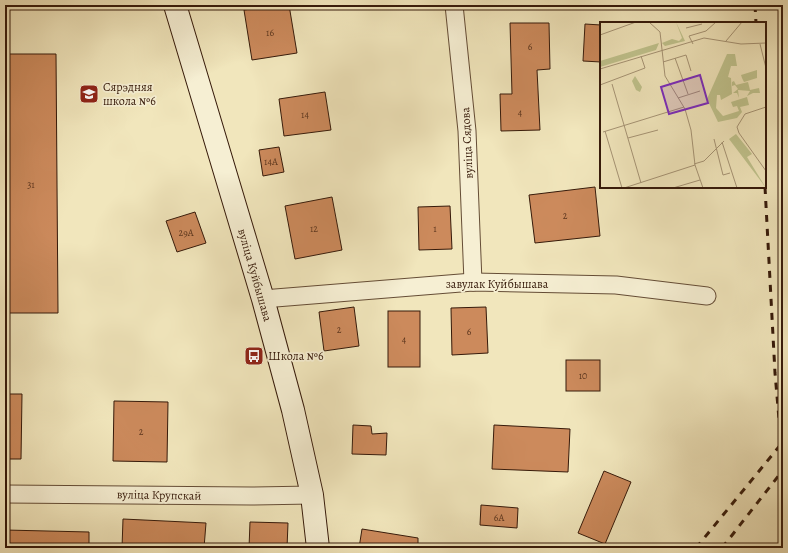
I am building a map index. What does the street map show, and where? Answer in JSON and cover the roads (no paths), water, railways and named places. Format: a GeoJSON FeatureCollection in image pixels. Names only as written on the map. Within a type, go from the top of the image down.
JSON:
{"type":"FeatureCollection","features":[{"type":"Feature","properties":{"kind":"main road","name":"вуліца Куйбышава"},"geometry":{"type":"LineString","coordinates":[[175,5],[263,299],[293,410],[312,495],[318,548]]}},
{"type":"Feature","properties":{"kind":"street","name":"вуліца Сядова"},"geometry":{"type":"LineString","coordinates":[[454,5],[468,131],[473,282]]}},
{"type":"Feature","properties":{"kind":"street","name":"завулак Куйбышава"},"geometry":{"type":"LineString","coordinates":[[263,299],[473,282],[616,285],[707,296]]}},
{"type":"Feature","properties":{"kind":"street","name":"вуліца Крупскай"},"geometry":{"type":"LineString","coordinates":[[5,494],[312,495]]}},
{"type":"Feature","properties":{"kind":"railway"},"geometry":{"type":"LineString","coordinates":[[755,5],[756,22]]}},
{"type":"Feature","properties":{"kind":"railway"},"geometry":{"type":"LineString","coordinates":[[765,188],[775,373],[783,465]]}},
{"type":"Feature","properties":{"kind":"railway"},"geometry":{"type":"LineString","coordinates":[[696,548],[782,443]]}},
{"type":"Feature","properties":{"kind":"railway"},"geometry":{"type":"LineString","coordinates":[[722,548],[783,470]]}},
{"type":"Feature","properties":{"kind":"place","name":"Сярэдняя школа №6"},"geometry":{"type":"Point","coordinates":[89,94]}},
{"type":"Feature","properties":{"kind":"place","name":"Школа №6"},"geometry":{"type":"Point","coordinates":[254,356]}}]}
